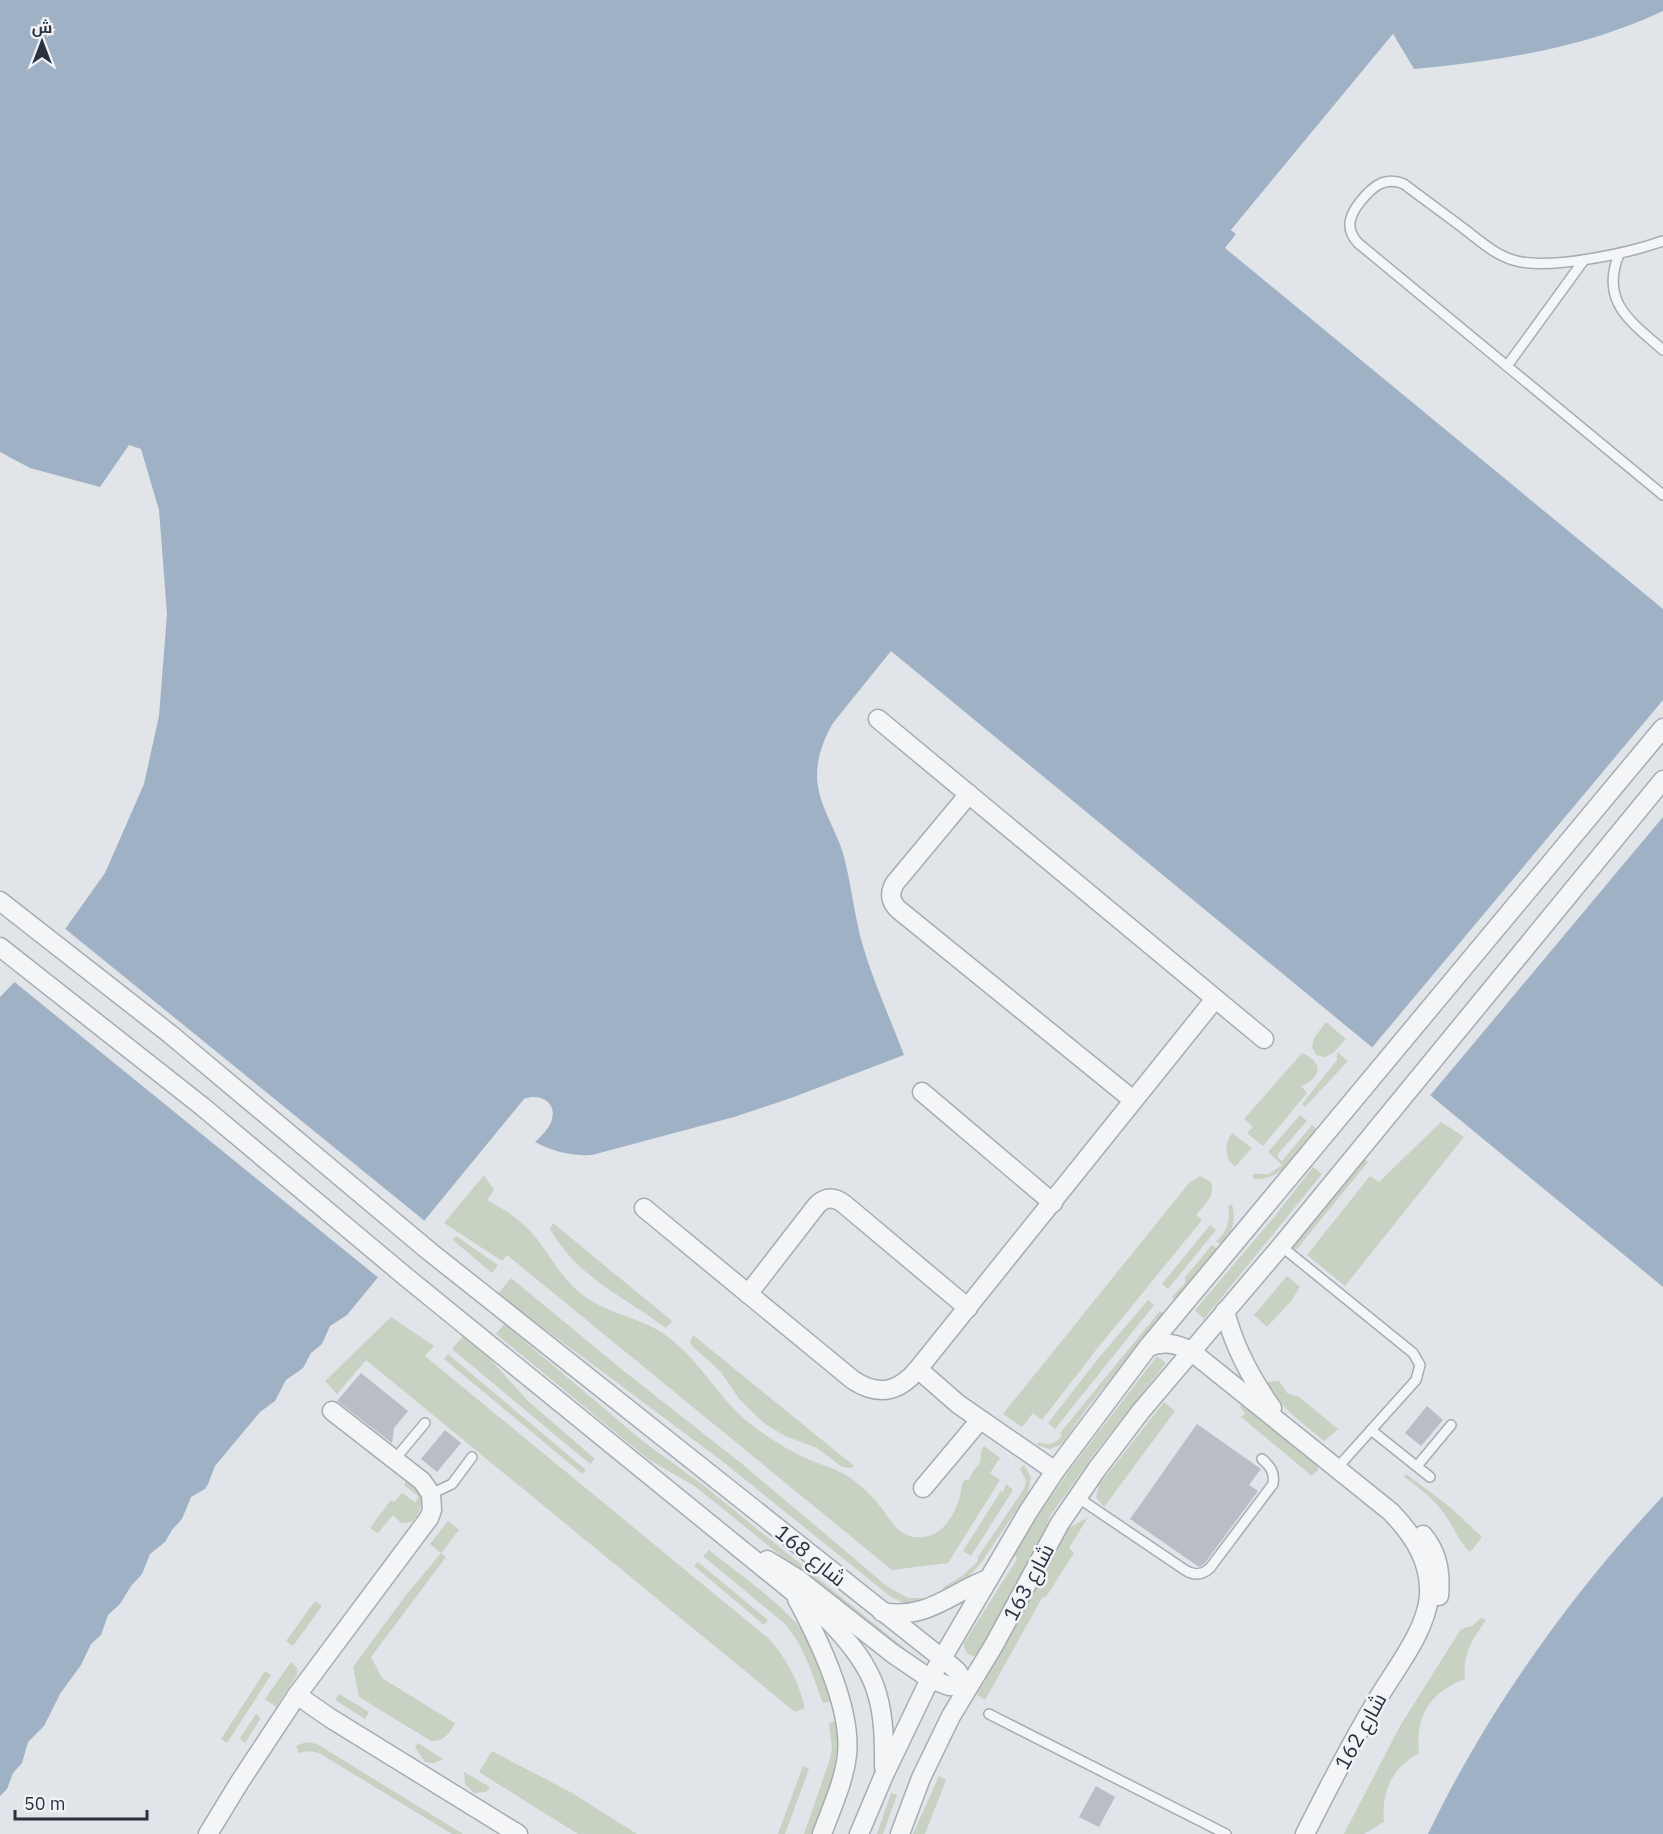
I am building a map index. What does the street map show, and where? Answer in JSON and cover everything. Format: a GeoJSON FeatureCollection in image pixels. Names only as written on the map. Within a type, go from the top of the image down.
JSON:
{"type":"FeatureCollection","features":[{"type":"Feature","properties":{"kind":"street"},"geometry":{"type":"LineString","coordinates":[[878,719],[1264,1039]]}},
{"type":"Feature","properties":{"kind":"street","name":"شارع 163"},"geometry":{"type":"LineString","coordinates":[[859,1834],[884,1775],[941,1658],[1055,1471],[1148,1347],[1663,728]]}},
{"type":"Feature","properties":{"kind":"street","name":"شارع 163"},"geometry":{"type":"LineString","coordinates":[[900,1834],[935,1746],[999,1636],[1050,1540],[1077,1497],[1141,1411],[1281,1246],[1663,780]]}},
{"type":"Feature","properties":{"kind":"street"},"geometry":{"type":"LineString","coordinates":[[969,794],[895,883],[891,892],[892,903],[1133,1100]]}},
{"type":"Feature","properties":{"kind":"street","name":"شارع 168"},"geometry":{"type":"LineString","coordinates":[[3,904],[170,1034],[429,1251],[941,1658],[957,1671],[968,1687]]}},
{"type":"Feature","properties":{"kind":"street","name":"شارع 168"},"geometry":{"type":"LineString","coordinates":[[0,946],[203,1107],[406,1277],[829,1621],[856,1650],[868,1668],[877,1692],[881,1712],[884,1775]]}},
{"type":"Feature","properties":{"kind":"street"},"geometry":{"type":"LineString","coordinates":[[644,1208],[861,1385],[879,1390],[896,1388],[918,1370],[1215,999]]}},
{"type":"Feature","properties":{"kind":"street"},"geometry":{"type":"LineString","coordinates":[[922,1092],[1053,1203]]}},
{"type":"Feature","properties":{"kind":"street"},"geometry":{"type":"LineString","coordinates":[[748,1293],[821,1201],[831,1198],[844,1204],[968,1308]]}},
{"type":"Feature","properties":{"kind":"street","name":"شارع 162"},"geometry":{"type":"LineString","coordinates":[[1225,1311],[1244,1364],[1264,1397],[1287,1428]]}},
{"type":"Feature","properties":{"kind":"street","name":"شارع 162"},"geometry":{"type":"LineString","coordinates":[[1148,1347],[1166,1343],[1175,1344],[1192,1352],[1391,1512],[1413,1537],[1426,1567],[1429,1599],[1420,1630],[1359,1730],[1305,1834]]}},
{"type":"Feature","properties":{"kind":"street"},"geometry":{"type":"LineString","coordinates":[[918,1370],[980,1420],[1055,1471]]}},
{"type":"Feature","properties":{"kind":"street"},"geometry":{"type":"LineString","coordinates":[[208,1834],[297,1695],[425,1525],[432,1510],[431,1494],[422,1481],[332,1411]]}},
{"type":"Feature","properties":{"kind":"street"},"geometry":{"type":"LineString","coordinates":[[923,1488],[980,1420]]}},
{"type":"Feature","properties":{"kind":"street","name":"شارع 168"},"geometry":{"type":"LineString","coordinates":[[731,1543],[777,1565],[798,1579],[892,1653],[930,1679],[949,1686],[968,1687]]}},
{"type":"Feature","properties":{"kind":"street","name":"شارع 163"},"geometry":{"type":"LineString","coordinates":[[882,1612],[903,1614],[924,1611],[988,1579]]}},
{"type":"Feature","properties":{"kind":"street"},"geometry":{"type":"LineString","coordinates":[[793,1593],[826,1662],[841,1703],[847,1732],[845,1767],[822,1834]]}},
{"type":"Feature","properties":{"kind":"street"},"geometry":{"type":"LineString","coordinates":[[297,1695],[330,1718],[518,1834]]}},
{"type":"Feature","properties":{"kind":"lane"},"geometry":{"type":"LineString","coordinates":[[1663,241],[1619,254],[1584,260],[1526,263],[1501,255],[1397,181],[1375,185],[1352,213],[1349,226],[1350,232],[1358,243],[1663,495]]}},
{"type":"Feature","properties":{"kind":"lane"},"geometry":{"type":"LineString","coordinates":[[1619,254],[1612,279],[1618,305],[1625,316],[1663,350]]}},
{"type":"Feature","properties":{"kind":"lane"},"geometry":{"type":"LineString","coordinates":[[1508,366],[1584,260]]}},
{"type":"Feature","properties":{"kind":"lane"},"geometry":{"type":"LineString","coordinates":[[1281,1246],[1419,1360],[1419,1376],[1338,1468]]}},
{"type":"Feature","properties":{"kind":"lane"},"geometry":{"type":"LineString","coordinates":[[395,1459],[425,1423]]}},
{"type":"Feature","properties":{"kind":"lane"},"geometry":{"type":"LineString","coordinates":[[1416,1466],[1451,1425]]}},
{"type":"Feature","properties":{"kind":"lane"},"geometry":{"type":"LineString","coordinates":[[1371,1430],[1430,1477]]}},
{"type":"Feature","properties":{"kind":"lane"},"geometry":{"type":"LineString","coordinates":[[431,1494],[452,1484],[472,1457]]}},
{"type":"Feature","properties":{"kind":"lane"},"geometry":{"type":"LineString","coordinates":[[1077,1497],[1185,1570],[1201,1574],[1210,1568],[1273,1484],[1274,1474],[1262,1459]]}},
{"type":"Feature","properties":{"kind":"lane"},"geometry":{"type":"LineString","coordinates":[[989,1714],[1226,1834]]}},
{"type":"Feature","properties":{"kind":"green space"},"geometry":{"type":"Polygon","coordinates":[[[1326,1022],[1346,1039],[1333,1053],[1325,1057],[1316,1055],[1312,1047],[1314,1038],[1326,1022]]]}},
{"type":"Feature","properties":{"kind":"green space"},"geometry":{"type":"Polygon","coordinates":[[[1337,1052],[1348,1061],[1305,1107],[1302,1104],[1337,1060],[1337,1052]]]}},
{"type":"Feature","properties":{"kind":"green space"},"geometry":{"type":"Polygon","coordinates":[[[1302,1053],[1314,1061],[1318,1070],[1313,1079],[1301,1086],[1307,1093],[1263,1146],[1247,1133],[1253,1127],[1244,1119],[1302,1053]]]}},
{"type":"Feature","properties":{"kind":"green space"},"geometry":{"type":"Polygon","coordinates":[[[1300,1115],[1307,1121],[1278,1154],[1278,1158],[1282,1161],[1312,1125],[1316,1129],[1282,1170],[1274,1175],[1253,1179],[1253,1174],[1269,1174],[1282,1165],[1268,1152],[1300,1115]]]}},
{"type":"Feature","properties":{"kind":"green space"},"geometry":{"type":"Polygon","coordinates":[[[1441,1122],[1464,1137],[1345,1286],[1307,1255],[1370,1176],[1379,1182],[1441,1122]]]}},
{"type":"Feature","properties":{"kind":"green space"},"geometry":{"type":"Polygon","coordinates":[[[1232,1133],[1252,1148],[1235,1167],[1226,1151],[1232,1133]]]}},
{"type":"Feature","properties":{"kind":"green space"},"geometry":{"type":"Polygon","coordinates":[[[1364,1159],[1368,1162],[1296,1250],[1291,1246],[1364,1159]]]}},
{"type":"Feature","properties":{"kind":"green space"},"geometry":{"type":"Polygon","coordinates":[[[1313,1167],[1322,1174],[1204,1319],[1195,1310],[1275,1216],[1313,1167]]]}},
{"type":"Feature","properties":{"kind":"green space"},"geometry":{"type":"Polygon","coordinates":[[[484,1175],[494,1190],[487,1200],[508,1212],[526,1227],[561,1273],[579,1292],[599,1305],[664,1334],[688,1354],[727,1402],[749,1423],[789,1450],[849,1477],[870,1494],[895,1526],[907,1535],[923,1537],[943,1528],[958,1503],[963,1482],[968,1480],[980,1463],[984,1446],[1000,1458],[990,1473],[1000,1480],[948,1563],[892,1570],[507,1255],[502,1261],[444,1223],[484,1175]]]}},
{"type":"Feature","properties":{"kind":"green space"},"geometry":{"type":"Polygon","coordinates":[[[1200,1176],[1211,1182],[1212,1187],[1208,1200],[1196,1215],[1202,1220],[1042,1420],[1033,1413],[1022,1427],[1003,1414],[1189,1183],[1200,1176]]]}},
{"type":"Feature","properties":{"kind":"green space"},"geometry":{"type":"Polygon","coordinates":[[[1232,1204],[1234,1216],[1232,1226],[1221,1245],[1216,1241],[1225,1230],[1228,1221],[1228,1206],[1232,1204]]]}},
{"type":"Feature","properties":{"kind":"green space"},"geometry":{"type":"Polygon","coordinates":[[[553,1223],[672,1321],[666,1328],[603,1285],[575,1262],[550,1229],[553,1223]]]}},
{"type":"Feature","properties":{"kind":"green space"},"geometry":{"type":"Polygon","coordinates":[[[1210,1225],[1216,1230],[1168,1289],[1162,1284],[1210,1225]]]}},
{"type":"Feature","properties":{"kind":"green space"},"geometry":{"type":"Polygon","coordinates":[[[456,1236],[498,1265],[492,1273],[453,1240],[456,1236]]]}},
{"type":"Feature","properties":{"kind":"green space"},"geometry":{"type":"Polygon","coordinates":[[[1212,1245],[1218,1250],[1175,1300],[1172,1297],[1185,1283],[1185,1277],[1212,1245]]]}},
{"type":"Feature","properties":{"kind":"green space"},"geometry":{"type":"Polygon","coordinates":[[[1287,1276],[1300,1287],[1291,1301],[1267,1327],[1254,1315],[1287,1276]]]}},
{"type":"Feature","properties":{"kind":"green space"},"geometry":{"type":"Polygon","coordinates":[[[511,1278],[741,1463],[888,1587],[908,1598],[923,1598],[924,1603],[907,1604],[891,1597],[722,1461],[498,1294],[511,1278]]]}},
{"type":"Feature","properties":{"kind":"green space"},"geometry":{"type":"Polygon","coordinates":[[[1148,1300],[1154,1305],[1055,1429],[1048,1423],[1148,1300]]]}},
{"type":"Feature","properties":{"kind":"green space"},"geometry":{"type":"Polygon","coordinates":[[[1160,1311],[1164,1314],[1087,1408],[1062,1444],[1050,1449],[1037,1445],[1038,1442],[1052,1443],[1060,1438],[1062,1435],[1060,1433],[1160,1311]]]}},
{"type":"Feature","properties":{"kind":"green space"},"geometry":{"type":"Polygon","coordinates":[[[391,1317],[434,1346],[425,1356],[768,1638],[791,1670],[805,1708],[795,1712],[366,1360],[337,1394],[325,1381],[391,1317]]]}},
{"type":"Feature","properties":{"kind":"green space"},"geometry":{"type":"Polygon","coordinates":[[[504,1324],[644,1442],[703,1485],[909,1652],[906,1657],[696,1487],[648,1459],[496,1334],[504,1324]]]}},
{"type":"Feature","properties":{"kind":"green space"},"geometry":{"type":"Polygon","coordinates":[[[693,1335],[854,1466],[842,1467],[817,1448],[785,1436],[765,1424],[740,1400],[720,1371],[692,1346],[690,1342],[693,1335]]]}},
{"type":"Feature","properties":{"kind":"green space"},"geometry":{"type":"Polygon","coordinates":[[[463,1336],[481,1349],[528,1401],[595,1459],[590,1464],[452,1349],[463,1336]]]}},
{"type":"Feature","properties":{"kind":"green space"},"geometry":{"type":"Polygon","coordinates":[[[448,1354],[586,1470],[582,1474],[444,1359],[448,1354]]]}},
{"type":"Feature","properties":{"kind":"green space"},"geometry":{"type":"Polygon","coordinates":[[[1157,1356],[1166,1363],[1095,1453],[1050,1516],[1037,1551],[1024,1571],[984,1653],[977,1656],[970,1655],[964,1643],[1017,1559],[1013,1551],[1071,1468],[1157,1356]]]}},
{"type":"Feature","properties":{"kind":"green space"},"geometry":{"type":"Polygon","coordinates":[[[1279,1381],[1287,1393],[1299,1397],[1338,1429],[1324,1441],[1278,1400],[1267,1382],[1279,1381]]]}},
{"type":"Feature","properties":{"kind":"green space"},"geometry":{"type":"Polygon","coordinates":[[[1164,1402],[1175,1411],[1104,1507],[1096,1497],[1099,1485],[1164,1402]]]}},
{"type":"Feature","properties":{"kind":"green space"},"geometry":{"type":"Polygon","coordinates":[[[1244,1402],[1318,1464],[1318,1470],[1312,1476],[1241,1417],[1245,1413],[1240,1407],[1244,1402]]]}},
{"type":"Feature","properties":{"kind":"green space"},"geometry":{"type":"Polygon","coordinates":[[[1024,1465],[1031,1477],[1028,1493],[981,1563],[966,1579],[945,1592],[942,1588],[962,1576],[978,1561],[978,1557],[1024,1489],[1026,1480],[1020,1469],[1024,1465]]]}},
{"type":"Feature","properties":{"kind":"green space"},"geometry":{"type":"Polygon","coordinates":[[[1406,1474],[1450,1507],[1482,1537],[1470,1552],[1442,1510],[1416,1485],[1404,1477],[1406,1474]]]}},
{"type":"Feature","properties":{"kind":"green space"},"geometry":{"type":"Polygon","coordinates":[[[406,1482],[421,1493],[420,1509],[412,1522],[401,1523],[393,1515],[378,1533],[370,1528],[391,1500],[394,1502],[402,1493],[416,1503],[418,1496],[404,1485],[406,1482]]]}},
{"type":"Feature","properties":{"kind":"green space"},"geometry":{"type":"Polygon","coordinates":[[[1006,1484],[1013,1490],[971,1556],[963,1551],[1006,1484]]]}},
{"type":"Feature","properties":{"kind":"green space"},"geometry":{"type":"Polygon","coordinates":[[[1088,1517],[1069,1548],[1074,1553],[1046,1597],[1042,1598],[985,1700],[977,1695],[1069,1528],[1088,1517]]]}},
{"type":"Feature","properties":{"kind":"green space"},"geometry":{"type":"Polygon","coordinates":[[[448,1521],[459,1530],[441,1553],[430,1544],[448,1521]]]}},
{"type":"Feature","properties":{"kind":"green space"},"geometry":{"type":"Polygon","coordinates":[[[709,1550],[777,1604],[801,1628],[816,1654],[832,1701],[823,1703],[803,1651],[784,1623],[703,1556],[709,1550]]]}},
{"type":"Feature","properties":{"kind":"green space"},"geometry":{"type":"Polygon","coordinates":[[[441,1553],[446,1557],[371,1657],[382,1678],[455,1723],[446,1736],[431,1741],[359,1697],[353,1667],[406,1595],[441,1553]]]}},
{"type":"Feature","properties":{"kind":"green space"},"geometry":{"type":"Polygon","coordinates":[[[698,1562],[768,1620],[764,1625],[694,1566],[698,1562]]]}},
{"type":"Feature","properties":{"kind":"green space"},"geometry":{"type":"Polygon","coordinates":[[[315,1601],[322,1606],[293,1646],[286,1641],[315,1601]]]}},
{"type":"Feature","properties":{"kind":"green space"},"geometry":{"type":"Polygon","coordinates":[[[1481,1618],[1486,1620],[1472,1641],[1467,1655],[1465,1679],[1442,1691],[1427,1707],[1420,1728],[1419,1753],[1402,1766],[1390,1782],[1384,1801],[1384,1822],[1364,1834],[1344,1834],[1400,1726],[1461,1629],[1472,1626],[1481,1618]]]}},
{"type":"Feature","properties":{"kind":"green space"},"geometry":{"type":"Polygon","coordinates":[[[291,1662],[297,1668],[297,1675],[276,1707],[265,1699],[291,1662]]]}},
{"type":"Feature","properties":{"kind":"green space"},"geometry":{"type":"Polygon","coordinates":[[[265,1671],[271,1675],[227,1743],[221,1739],[265,1671]]]}},
{"type":"Feature","properties":{"kind":"green space"},"geometry":{"type":"Polygon","coordinates":[[[339,1694],[369,1712],[365,1719],[335,1700],[339,1694]]]}},
{"type":"Feature","properties":{"kind":"green space"},"geometry":{"type":"Polygon","coordinates":[[[256,1714],[261,1718],[245,1743],[240,1738],[256,1714]]]}},
{"type":"Feature","properties":{"kind":"green space"},"geometry":{"type":"Polygon","coordinates":[[[839,1720],[839,1762],[814,1834],[804,1834],[830,1759],[832,1747],[829,1723],[839,1720]]]}},
{"type":"Feature","properties":{"kind":"green space"},"geometry":{"type":"Polygon","coordinates":[[[306,1742],[317,1744],[463,1834],[452,1834],[319,1753],[309,1751],[299,1753],[296,1746],[306,1742]]]}},
{"type":"Feature","properties":{"kind":"green space"},"geometry":{"type":"Polygon","coordinates":[[[418,1743],[443,1759],[434,1763],[425,1762],[415,1747],[418,1743]]]}},
{"type":"Feature","properties":{"kind":"green space"},"geometry":{"type":"Polygon","coordinates":[[[492,1751],[572,1793],[637,1834],[578,1834],[479,1772],[492,1751]]]}},
{"type":"Feature","properties":{"kind":"green space"},"geometry":{"type":"Polygon","coordinates":[[[803,1766],[809,1769],[785,1834],[778,1834],[803,1766]]]}},
{"type":"Feature","properties":{"kind":"green space"},"geometry":{"type":"Polygon","coordinates":[[[464,1772],[490,1787],[486,1792],[474,1793],[465,1784],[464,1772]]]}},
{"type":"Feature","properties":{"kind":"green space"},"geometry":{"type":"Polygon","coordinates":[[[939,1776],[946,1780],[925,1834],[913,1834],[939,1776]]]}},
{"type":"Feature","properties":{"kind":"green space"},"geometry":{"type":"Polygon","coordinates":[[[891,1793],[897,1795],[883,1834],[877,1834],[891,1793]]]}},
{"type":"Feature","properties":{"kind":"water"},"geometry":{"type":"Polygon","coordinates":[[[0,0],[1663,0],[1663,11],[1603,35],[1541,51],[1478,62],[1414,69],[1393,34],[1231,230],[1236,234],[1225,248],[1663,609],[1663,1287],[891,651],[833,723],[818,761],[817,775],[823,805],[843,853],[866,957],[904,1055],[734,1117],[592,1155],[563,1153],[535,1142],[551,1122],[552,1107],[540,1098],[524,1099],[347,1315],[330,1326],[322,1344],[311,1353],[303,1368],[286,1380],[275,1401],[260,1412],[215,1466],[205,1489],[191,1497],[182,1519],[165,1542],[150,1554],[142,1574],[120,1604],[108,1615],[101,1635],[91,1644],[81,1665],[60,1694],[44,1726],[28,1742],[22,1763],[13,1773],[7,1789],[0,1796],[0,997],[63,932],[105,873],[144,784],[159,716],[167,614],[159,510],[141,449],[129,445],[100,487],[30,468],[0,452],[0,0]]]}},
{"type":"Feature","properties":{"kind":"water"},"geometry":{"type":"Polygon","coordinates":[[[1663,1496],[1663,1834],[1428,1834],[1477,1743],[1533,1656],[1595,1573],[1663,1496]]]}},
{"type":"Feature","properties":{"kind":"pier"},"geometry":{"type":"Polygon","coordinates":[[[1393,34],[1415,72],[1411,71],[1393,39],[1235,230],[1238,232],[1236,234],[1231,230],[1393,34]]]}},
{"type":"Feature","properties":{"kind":"pier"},"geometry":{"type":"Polygon","coordinates":[[[1663,700],[1663,817],[1428,1098],[1370,1050],[1663,700]]]}},
{"type":"Feature","properties":{"kind":"pier"},"geometry":{"type":"Polygon","coordinates":[[[63,927],[426,1222],[380,1279],[12,980],[63,927]]]}},
{"type":"Feature","properties":{"kind":"building"},"geometry":{"type":"Polygon","coordinates":[[[361,1373],[408,1411],[394,1428],[392,1443],[337,1401],[361,1373]]]}},
{"type":"Feature","properties":{"kind":"building"},"geometry":{"type":"Polygon","coordinates":[[[1427,1406],[1443,1420],[1421,1446],[1405,1433],[1427,1406]]]}},
{"type":"Feature","properties":{"kind":"building"},"geometry":{"type":"Polygon","coordinates":[[[1197,1424],[1261,1469],[1249,1485],[1258,1491],[1205,1563],[1199,1567],[1130,1519],[1197,1424]]]}},
{"type":"Feature","properties":{"kind":"building"},"geometry":{"type":"Polygon","coordinates":[[[445,1430],[461,1443],[437,1472],[421,1459],[445,1430]]]}},
{"type":"Feature","properties":{"kind":"building"},"geometry":{"type":"Polygon","coordinates":[[[1096,1786],[1115,1797],[1099,1827],[1079,1817],[1096,1786]]]}}]}
